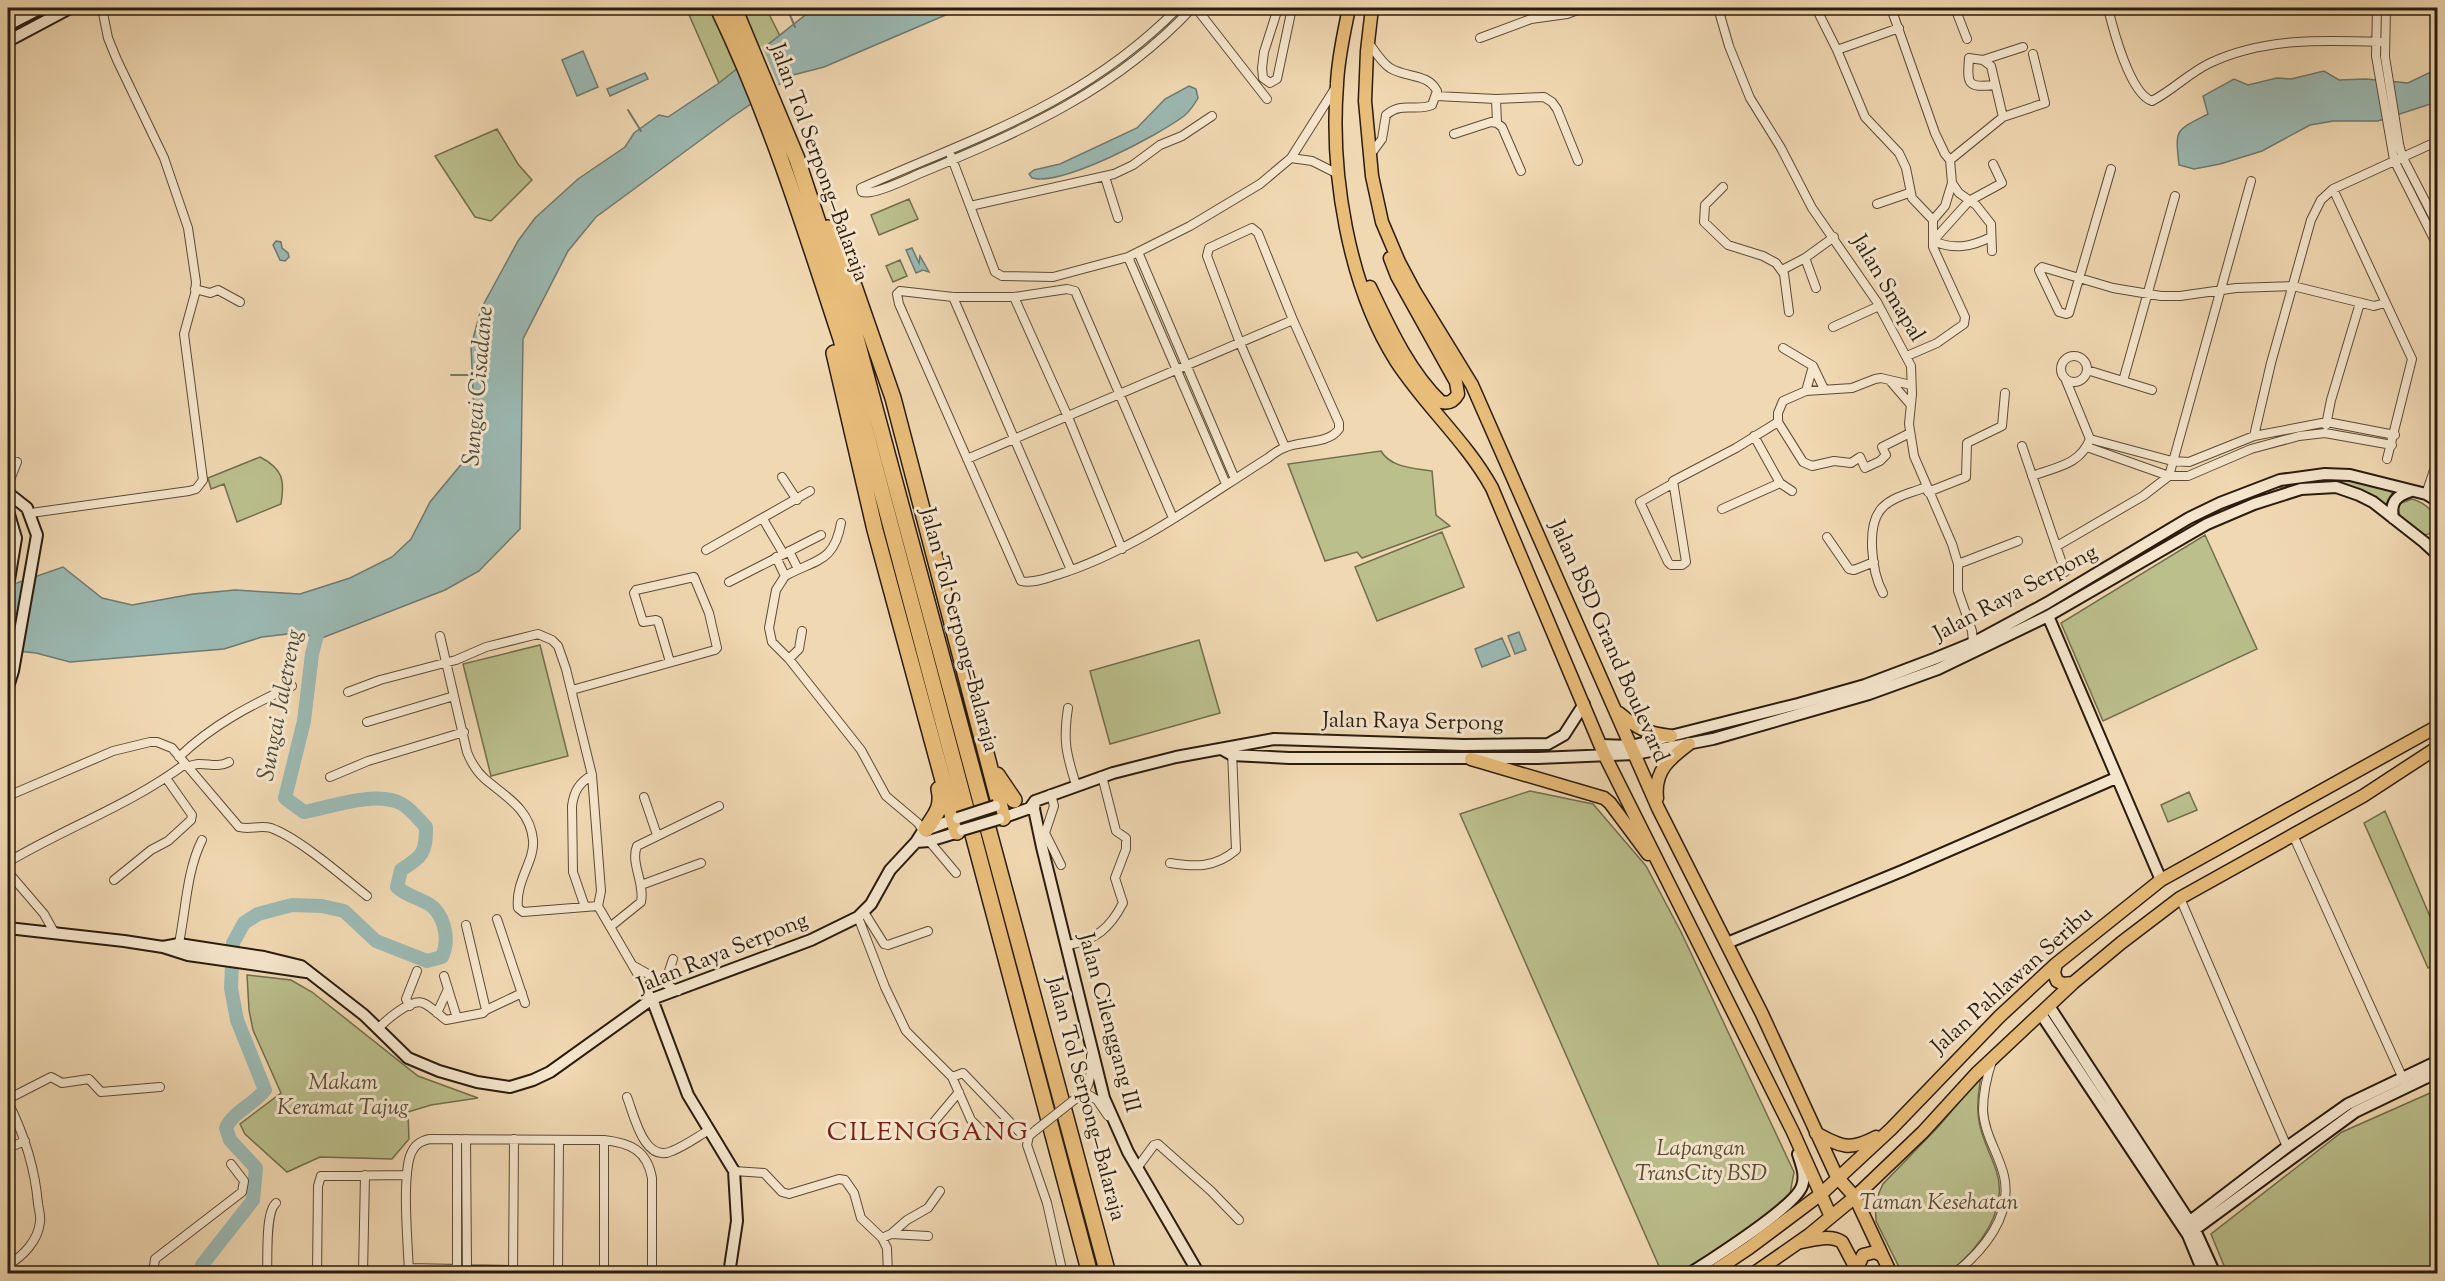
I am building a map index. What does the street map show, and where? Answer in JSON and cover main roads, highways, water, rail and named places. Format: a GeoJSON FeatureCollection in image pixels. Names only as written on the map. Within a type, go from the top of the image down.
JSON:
{"type":"FeatureCollection","features":[{"type":"Feature","properties":{"kind":"highway","name":"Jalan Tol Serpong–Balaraja"},"geometry":{"type":"LineString","coordinates":[[718,8],[802,195]]}},
{"type":"Feature","properties":{"kind":"highway","name":"Jalan Tol Serpong–Balaraja"},"geometry":{"type":"LineString","coordinates":[[734,8],[779,112],[1108,1274]]}},
{"type":"Feature","properties":{"kind":"highway"},"geometry":{"type":"LineString","coordinates":[[802,195],[846,263],[871,330],[893,398],[1002,810]]}},
{"type":"Feature","properties":{"kind":"highway","name":"Jalan Tol Serpong–Balaraja"},"geometry":{"type":"LineString","coordinates":[[842,339],[1090,1274]]}},
{"type":"Feature","properties":{"kind":"highway"},"geometry":{"type":"LineString","coordinates":[[842,339],[875,530],[931,736],[958,825]]}},
{"type":"Feature","properties":{"kind":"highway"},"geometry":{"type":"LineString","coordinates":[[926,834],[940,810],[941,800],[931,754],[931,736]]}},
{"type":"Feature","properties":{"kind":"main road"},"geometry":{"type":"LineString","coordinates":[[41,8],[9,25],[12,39],[70,8]]}},
{"type":"Feature","properties":{"kind":"main road","name":"Jalan BSD Grand Boulevard"},"geometry":{"type":"LineString","coordinates":[[1348,8],[1336,86],[1338,174],[1358,274],[1379,329],[1396,361],[1425,401],[1470,453],[1492,488],[1602,749],[1791,1129],[1832,1217]]}},
{"type":"Feature","properties":{"kind":"main road","name":"Jalan BSD Grand Boulevard"},"geometry":{"type":"LineString","coordinates":[[1372,8],[1365,100],[1369,156],[1382,222],[1415,292],[1472,385],[1658,808],[1727,943],[1837,1177],[1855,1197],[1891,1274]]}},
{"type":"Feature","properties":{"kind":"main road"},"geometry":{"type":"LineString","coordinates":[[1347,226],[1386,321],[1435,396],[1441,402],[1447,403],[1457,397],[1458,388],[1397,276],[1386,246],[1382,222]]}},
{"type":"Feature","properties":{"kind":"main road","name":"Jalan Raya Serpong"},"geometry":{"type":"LineString","coordinates":[[1633,750],[1671,736],[1933,665],[2059,597],[2189,518],[2220,503],[2292,477],[2350,475],[2426,494],[2438,501]]}},
{"type":"Feature","properties":{"kind":"main road"},"geometry":{"type":"LineString","coordinates":[[2258,488],[2264,501]]}},
{"type":"Feature","properties":{"kind":"main road","name":"Jalan Raya Serpong"},"geometry":{"type":"LineString","coordinates":[[1229,751],[1272,757],[1538,758],[1602,749],[1633,750],[1713,740],[1869,694],[2048,616],[2207,524],[2301,489],[2336,488],[2359,495],[2373,502],[2438,555]]}},
{"type":"Feature","properties":{"kind":"main road"},"geometry":{"type":"LineString","coordinates":[[2393,518],[2391,504],[2411,491]]}},
{"type":"Feature","properties":{"kind":"main road"},"geometry":{"type":"LineString","coordinates":[[8,493],[31,513],[37,535],[33,568],[8,687]]}},
{"type":"Feature","properties":{"kind":"main road"},"geometry":{"type":"LineString","coordinates":[[8,511],[15,538],[8,586]]}},
{"type":"Feature","properties":{"kind":"main road"},"geometry":{"type":"LineString","coordinates":[[2424,542],[2438,542]]}},
{"type":"Feature","properties":{"kind":"main road"},"geometry":{"type":"LineString","coordinates":[[2131,554],[2137,564]]}},
{"type":"Feature","properties":{"kind":"main road"},"geometry":{"type":"LineString","coordinates":[[2048,616],[2161,880]]}},
{"type":"Feature","properties":{"kind":"main road","name":"Jalan Raya Serpong"},"geometry":{"type":"LineString","coordinates":[[1002,810],[1030,808],[1035,801],[1076,784],[1176,757],[1229,751],[1274,739],[1542,745],[1553,742],[1564,735],[1584,704]]}},
{"type":"Feature","properties":{"kind":"main road"},"geometry":{"type":"LineString","coordinates":[[1615,710],[1637,728],[1653,734],[1671,736]]}},
{"type":"Feature","properties":{"kind":"main road","name":"Jalan Pahlawan Seribu"},"geometry":{"type":"LineString","coordinates":[[1710,1274],[1821,1194],[1891,1129],[1999,1017],[2056,964],[2161,880],[2438,726]]}},
{"type":"Feature","properties":{"kind":"main road"},"geometry":{"type":"LineString","coordinates":[[1272,757],[1274,739]]}},
{"type":"Feature","properties":{"kind":"main road"},"geometry":{"type":"LineString","coordinates":[[1658,808],[1656,788],[1659,774],[1665,764],[1689,744]]}},
{"type":"Feature","properties":{"kind":"main road","name":"Jalan Pahlawan Seribu"},"geometry":{"type":"LineString","coordinates":[[1752,1274],[1800,1242],[1855,1197],[1923,1132],[1993,1059],[2073,983],[2180,898],[2363,796],[2438,747]]}},
{"type":"Feature","properties":{"kind":"main road"},"geometry":{"type":"LineString","coordinates":[[1471,759],[1604,798],[1669,882]]}},
{"type":"Feature","properties":{"kind":"main road"},"geometry":{"type":"LineString","coordinates":[[1727,943],[1902,871],[2116,778]]}},
{"type":"Feature","properties":{"kind":"main road","name":"Jalan Raya Serpong"},"geometry":{"type":"LineString","coordinates":[[8,928],[178,948],[263,961],[292,962],[310,972],[333,990],[408,1058],[477,1082],[510,1087],[550,1072],[652,999],[811,940],[861,914],[871,904],[890,870],[926,834],[1002,810],[1027,797],[1035,801]]}},
{"type":"Feature","properties":{"kind":"main road","name":"Jalan Cilenggang III"},"geometry":{"type":"LineString","coordinates":[[1035,801],[1034,809],[1042,847],[1104,1098],[1115,1126],[1137,1168],[1199,1274]]}},
{"type":"Feature","properties":{"kind":"main road"},"geometry":{"type":"LineString","coordinates":[[2056,964],[2054,973],[2057,981],[2063,984],[2073,983]]}},
{"type":"Feature","properties":{"kind":"main road"},"geometry":{"type":"LineString","coordinates":[[652,999],[688,1095],[734,1171],[737,1221],[729,1274]]}},
{"type":"Feature","properties":{"kind":"main road"},"geometry":{"type":"LineString","coordinates":[[2045,1010],[2189,1228],[2215,1274]]}},
{"type":"Feature","properties":{"kind":"main road"},"geometry":{"type":"LineString","coordinates":[[2189,1228],[2355,1112],[2438,1061]]}},
{"type":"Feature","properties":{"kind":"main road"},"geometry":{"type":"LineString","coordinates":[[2189,1228],[2287,1147],[2348,1104],[2404,1081],[2438,1072]]}},
{"type":"Feature","properties":{"kind":"main road"},"geometry":{"type":"LineString","coordinates":[[1791,1129],[1803,1135],[1815,1129],[1835,1144],[1847,1147],[1865,1143],[1891,1129]]}},
{"type":"Feature","properties":{"kind":"main road"},"geometry":{"type":"LineString","coordinates":[[1689,1274],[1729,1248],[1797,1195],[1803,1184],[1803,1171],[1791,1129]]}},
{"type":"Feature","properties":{"kind":"main road"},"geometry":{"type":"LineString","coordinates":[[2189,1228],[2204,1274]]}},
{"type":"Feature","properties":{"kind":"main road"},"geometry":{"type":"LineString","coordinates":[[1800,1242],[1830,1238],[1842,1242],[1858,1271]]}},
{"type":"Feature","properties":{"kind":"main road"},"geometry":{"type":"LineString","coordinates":[[1858,1271],[1863,1255],[1875,1252],[1881,1255]]}},
{"type":"Feature","properties":{"kind":"water","name":"Sungai Cisadane"},"geometry":{"type":"Polygon","coordinates":[[[819,8],[962,8],[824,67],[793,75],[596,217],[568,251],[523,339],[520,529],[479,571],[445,590],[322,638],[296,633],[262,637],[224,649],[70,662],[36,653],[8,650],[8,586],[63,567],[102,598],[132,605],[193,594],[235,590],[300,594],[350,578],[392,557],[411,539],[430,502],[464,461],[475,435],[471,346],[481,309],[518,241],[535,218],[578,179],[625,147],[634,133],[659,115],[668,117],[719,83],[808,13],[819,8]]]}},
{"type":"Feature","properties":{"kind":"water"},"geometry":{"type":"Polygon","coordinates":[[[583,51],[598,87],[577,96],[562,60],[583,51]]]}},
{"type":"Feature","properties":{"kind":"water"},"geometry":{"type":"Polygon","coordinates":[[[2437,62],[2437,102],[2378,121],[2333,121],[2310,125],[2262,151],[2220,164],[2194,169],[2179,165],[2177,144],[2180,132],[2189,124],[2208,114],[2203,96],[2234,79],[2248,85],[2277,78],[2291,79],[2324,71],[2339,80],[2366,79],[2408,83],[2431,72],[2437,62]]]}},
{"type":"Feature","properties":{"kind":"water"},"geometry":{"type":"Polygon","coordinates":[[[645,73],[648,79],[610,96],[607,89],[645,73]]]}},
{"type":"Feature","properties":{"kind":"water"},"geometry":{"type":"Polygon","coordinates":[[[1189,86],[1196,89],[1198,98],[1192,108],[1171,125],[1132,147],[1065,174],[1032,178],[1029,174],[1034,170],[1060,164],[1137,128],[1165,99],[1189,86]]]}},
{"type":"Feature","properties":{"kind":"water"},"geometry":{"type":"Polygon","coordinates":[[[276,241],[281,242],[282,248],[288,253],[289,257],[285,261],[280,260],[273,245],[276,241]]]}},
{"type":"Feature","properties":{"kind":"water"},"geometry":{"type":"Polygon","coordinates":[[[912,248],[919,263],[920,256],[929,272],[923,270],[916,273],[906,250],[912,248]]]}},
{"type":"Feature","properties":{"kind":"water"},"geometry":{"type":"Polygon","coordinates":[[[1519,632],[1526,650],[1515,654],[1508,636],[1519,632]]]}},
{"type":"Feature","properties":{"kind":"water"},"geometry":{"type":"Polygon","coordinates":[[[1502,638],[1510,656],[1482,667],[1475,649],[1502,638]]]}},
{"type":"Feature","properties":{"kind":"waterway"},"geometry":{"type":"LineString","coordinates":[[787,8],[795,27]]}},
{"type":"Feature","properties":{"kind":"waterway"},"geometry":{"type":"LineString","coordinates":[[628,110],[641,131]]}},
{"type":"Feature","properties":{"kind":"waterway","name":"Sungai Cisadane"},"geometry":{"type":"LineString","coordinates":[[451,375],[473,375]]}},
{"type":"Feature","properties":{"kind":"waterway","name":"Sungai Jaletreng"},"geometry":{"type":"LineString","coordinates":[[201,1274],[202,1265],[253,1200],[256,1168],[230,1140],[226,1128],[233,1117],[265,1090],[237,1020],[231,988],[233,943],[244,923],[258,914],[292,905],[322,906],[344,911],[376,941],[427,961],[442,957],[444,951],[446,938],[444,925],[438,913],[426,902],[397,887],[401,870],[419,857],[425,843],[426,827],[409,809],[391,800],[367,799],[304,812],[285,798],[304,721],[312,654],[321,620]]}},
{"type":"Feature","properties":{"kind":"district","name":"CILENGGANG"},"geometry":{"type":"Point","coordinates":[928,1133]}},
{"type":"Feature","properties":{"kind":"park label","name":"Makam Keramat Tajug"},"geometry":{"type":"Point","coordinates":[343,1096]}},
{"type":"Feature","properties":{"kind":"park label","name":"Lapangan TransCity BSD"},"geometry":{"type":"Point","coordinates":[1701,1162]}},
{"type":"Feature","properties":{"kind":"park label","name":"Taman Kesehatan"},"geometry":{"type":"Point","coordinates":[1939,1204]}}]}
